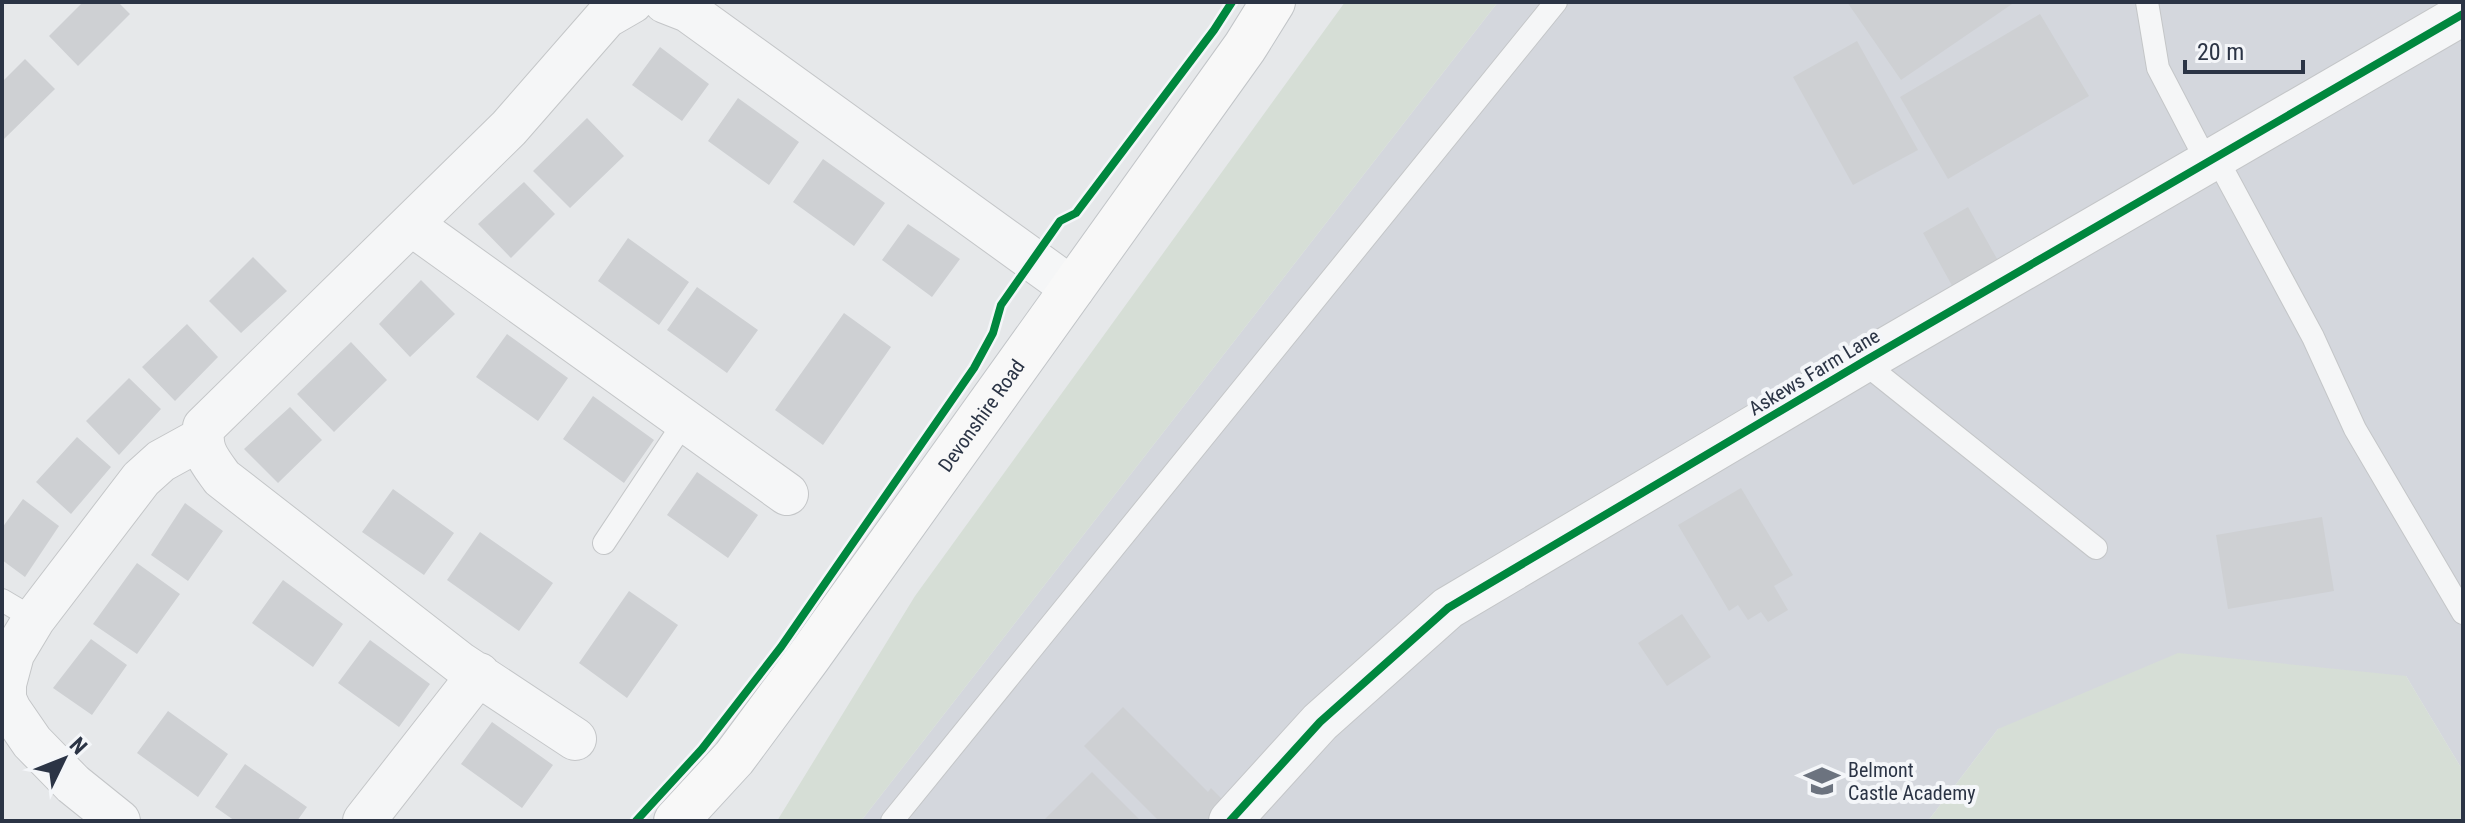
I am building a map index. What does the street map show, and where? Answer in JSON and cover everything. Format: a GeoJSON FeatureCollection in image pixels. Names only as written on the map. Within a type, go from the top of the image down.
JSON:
{"type":"FeatureCollection","features":[{"type":"Feature","properties":{"kind":"main road","name":"Devonshire Road"},"geometry":{"type":"LineString","coordinates":[[676,821],[734,758],[1073,289],[1245,47],[1273,2]]}},
{"type":"Feature","properties":{"kind":"street"},"geometry":{"type":"LineString","coordinates":[[575,739],[460,663],[222,478],[204,454],[201,439],[204,427],[509,128],[606,17],[632,2]]}},
{"type":"Feature","properties":{"kind":"street"},"geometry":{"type":"LineString","coordinates":[[665,2],[688,11],[1073,289]]}},
{"type":"Feature","properties":{"kind":"street","name":"Askews Farm Lane"},"geometry":{"type":"LineString","coordinates":[[1230,821],[1320,722],[1448,608],[1863,362],[2463,14]]}},
{"type":"Feature","properties":{"kind":"street"},"geometry":{"type":"LineString","coordinates":[[412,225],[787,494]]}},
{"type":"Feature","properties":{"kind":"street"},"geometry":{"type":"LineString","coordinates":[[119,821],[73,784],[32,742],[10,710],[5,699],[7,669],[13,654],[18,609],[141,479],[161,461],[201,439]]}},
{"type":"Feature","properties":{"kind":"street"},"geometry":{"type":"LineString","coordinates":[[364,821],[479,674]]}},
{"type":"Feature","properties":{"kind":"lane"},"geometry":{"type":"LineString","coordinates":[[892,821],[1556,2]]}},
{"type":"Feature","properties":{"kind":"lane"},"geometry":{"type":"LineString","coordinates":[[2147,2],[2158,68],[2313,337],[2355,429],[2463,613]]}},
{"type":"Feature","properties":{"kind":"lane"},"geometry":{"type":"LineString","coordinates":[[1863,362],[2096,548]]}},
{"type":"Feature","properties":{"kind":"lane"},"geometry":{"type":"LineString","coordinates":[[604,543],[685,421]]}},
{"type":"Feature","properties":{"kind":"shaded area"},"geometry":{"type":"Polygon","coordinates":[[[1345,2],[1498,2],[861,821],[777,821],[915,596],[1345,2]]]}},
{"type":"Feature","properties":{"kind":"shaded area"},"geometry":{"type":"Polygon","coordinates":[[[1498,2],[2463,2],[2463,771],[2406,676],[1998,729],[1928,821],[861,821],[1498,2]]]}},
{"type":"Feature","properties":{"kind":"shaded area"},"geometry":{"type":"Polygon","coordinates":[[[2178,653],[2406,676],[2463,771],[2463,821],[1928,821],[1998,729],[2178,653]]]}},
{"type":"Feature","properties":{"kind":"building"},"geometry":{"type":"Polygon","coordinates":[[[83,2],[118,2],[130,14],[78,66],[49,36],[83,2]]]}},
{"type":"Feature","properties":{"kind":"building"},"geometry":{"type":"Polygon","coordinates":[[[1847,2],[2015,2],[1901,80],[1847,2]]]}},
{"type":"Feature","properties":{"kind":"building"},"geometry":{"type":"Polygon","coordinates":[[[2040,14],[2089,96],[1948,179],[1900,97],[2040,14]]]}},
{"type":"Feature","properties":{"kind":"building"},"geometry":{"type":"Polygon","coordinates":[[[1857,41],[1918,150],[1853,185],[1793,77],[1857,41]]]}},
{"type":"Feature","properties":{"kind":"building"},"geometry":{"type":"Polygon","coordinates":[[[660,47],[709,84],[682,121],[632,85],[660,47]]]}},
{"type":"Feature","properties":{"kind":"building"},"geometry":{"type":"Polygon","coordinates":[[[25,59],[55,89],[3,140],[2,82],[25,59]]]}},
{"type":"Feature","properties":{"kind":"building"},"geometry":{"type":"Polygon","coordinates":[[[738,98],[799,142],[769,185],[708,141],[738,98]]]}},
{"type":"Feature","properties":{"kind":"building"},"geometry":{"type":"Polygon","coordinates":[[[587,118],[624,156],[570,208],[533,171],[587,118]]]}},
{"type":"Feature","properties":{"kind":"building"},"geometry":{"type":"Polygon","coordinates":[[[823,159],[885,203],[854,246],[793,202],[823,159]]]}},
{"type":"Feature","properties":{"kind":"building"},"geometry":{"type":"Polygon","coordinates":[[[524,182],[555,214],[511,258],[478,224],[524,182]]]}},
{"type":"Feature","properties":{"kind":"building"},"geometry":{"type":"Polygon","coordinates":[[[1968,207],[2001,266],[1955,291],[1923,233],[1968,207]]]}},
{"type":"Feature","properties":{"kind":"building"},"geometry":{"type":"Polygon","coordinates":[[[908,224],[960,259],[932,297],[882,260],[908,224]]]}},
{"type":"Feature","properties":{"kind":"building"},"geometry":{"type":"Polygon","coordinates":[[[628,238],[689,282],[659,325],[598,281],[628,238]]]}},
{"type":"Feature","properties":{"kind":"building"},"geometry":{"type":"Polygon","coordinates":[[[253,257],[287,291],[241,333],[209,301],[253,257]]]}},
{"type":"Feature","properties":{"kind":"building"},"geometry":{"type":"Polygon","coordinates":[[[421,280],[455,314],[410,357],[379,324],[421,280]]]}},
{"type":"Feature","properties":{"kind":"building"},"geometry":{"type":"Polygon","coordinates":[[[697,287],[758,330],[727,373],[667,330],[697,287]]]}},
{"type":"Feature","properties":{"kind":"building"},"geometry":{"type":"Polygon","coordinates":[[[844,313],[891,347],[823,445],[775,410],[844,313]]]}},
{"type":"Feature","properties":{"kind":"building"},"geometry":{"type":"Polygon","coordinates":[[[187,324],[218,357],[175,401],[142,367],[187,324]]]}},
{"type":"Feature","properties":{"kind":"building"},"geometry":{"type":"Polygon","coordinates":[[[507,334],[568,378],[538,421],[476,377],[507,334]]]}},
{"type":"Feature","properties":{"kind":"building"},"geometry":{"type":"Polygon","coordinates":[[[351,342],[387,380],[334,432],[297,394],[351,342]]]}},
{"type":"Feature","properties":{"kind":"building"},"geometry":{"type":"Polygon","coordinates":[[[129,378],[161,409],[119,455],[86,421],[129,378]]]}},
{"type":"Feature","properties":{"kind":"building"},"geometry":{"type":"Polygon","coordinates":[[[593,396],[654,440],[624,483],[563,439],[593,396]]]}},
{"type":"Feature","properties":{"kind":"building"},"geometry":{"type":"Polygon","coordinates":[[[290,407],[322,440],[278,483],[244,449],[290,407]]]}},
{"type":"Feature","properties":{"kind":"building"},"geometry":{"type":"Polygon","coordinates":[[[77,437],[111,467],[71,514],[36,482],[77,437]]]}},
{"type":"Feature","properties":{"kind":"building"},"geometry":{"type":"Polygon","coordinates":[[[697,472],[758,515],[728,558],[667,515],[697,472]]]}},
{"type":"Feature","properties":{"kind":"building"},"geometry":{"type":"Polygon","coordinates":[[[1741,488],[1793,575],[1774,586],[1788,610],[1768,622],[1761,612],[1748,620],[1738,605],[1729,611],[1678,525],[1741,488]]]}},
{"type":"Feature","properties":{"kind":"building"},"geometry":{"type":"Polygon","coordinates":[[[393,489],[454,533],[424,575],[362,532],[393,489]]]}},
{"type":"Feature","properties":{"kind":"building"},"geometry":{"type":"Polygon","coordinates":[[[23,499],[59,526],[25,577],[2,560],[2,528],[23,499]]]}},
{"type":"Feature","properties":{"kind":"building"},"geometry":{"type":"Polygon","coordinates":[[[185,503],[223,531],[188,581],[151,555],[185,503]]]}},
{"type":"Feature","properties":{"kind":"building"},"geometry":{"type":"Polygon","coordinates":[[[2322,517],[2334,591],[2228,609],[2216,535],[2322,517]]]}},
{"type":"Feature","properties":{"kind":"building"},"geometry":{"type":"Polygon","coordinates":[[[480,532],[553,583],[519,631],[447,580],[480,532]]]}},
{"type":"Feature","properties":{"kind":"building"},"geometry":{"type":"Polygon","coordinates":[[[137,563],[180,594],[137,654],[93,624],[137,563]]]}},
{"type":"Feature","properties":{"kind":"building"},"geometry":{"type":"Polygon","coordinates":[[[283,580],[343,624],[313,667],[252,623],[283,580]]]}},
{"type":"Feature","properties":{"kind":"building"},"geometry":{"type":"Polygon","coordinates":[[[629,591],[678,625],[627,698],[579,663],[629,591]]]}},
{"type":"Feature","properties":{"kind":"building"},"geometry":{"type":"Polygon","coordinates":[[[1682,614],[1711,657],[1667,686],[1638,643],[1682,614]]]}},
{"type":"Feature","properties":{"kind":"building"},"geometry":{"type":"Polygon","coordinates":[[[91,639],[127,665],[92,715],[53,688],[91,639]]]}},
{"type":"Feature","properties":{"kind":"building"},"geometry":{"type":"Polygon","coordinates":[[[370,640],[430,684],[399,727],[338,683],[370,640]]]}},
{"type":"Feature","properties":{"kind":"building"},"geometry":{"type":"Polygon","coordinates":[[[1123,707],[1208,792],[1211,788],[1226,803],[1208,821],[1159,821],[1084,746],[1123,707]]]}},
{"type":"Feature","properties":{"kind":"building"},"geometry":{"type":"Polygon","coordinates":[[[168,711],[228,754],[198,797],[137,753],[168,711]]]}},
{"type":"Feature","properties":{"kind":"building"},"geometry":{"type":"Polygon","coordinates":[[[492,722],[553,765],[522,808],[461,764],[492,722]]]}},
{"type":"Feature","properties":{"kind":"building"},"geometry":{"type":"Polygon","coordinates":[[[245,764],[307,807],[297,821],[235,821],[215,807],[245,764]]]}},
{"type":"Feature","properties":{"kind":"building"},"geometry":{"type":"Polygon","coordinates":[[[1092,772],[1141,821],[1043,821],[1092,772]]]}},
{"type":"Feature","properties":{"kind":"cycle path"},"geometry":{"type":"LineString","coordinates":[[636,821],[702,749],[781,647],[974,368],[993,333],[1001,305],[1060,221],[1076,213],[1232,2]]}},
{"type":"Feature","properties":{"kind":"cycle path"},"geometry":{"type":"LineString","coordinates":[[1230,821],[1320,722],[1448,608],[1863,362],[2463,14]]}},
{"type":"Feature","properties":{"kind":"place","name":"Belmont Castle Academy"},"geometry":{"type":"Point","coordinates":[1822,781]}}]}
